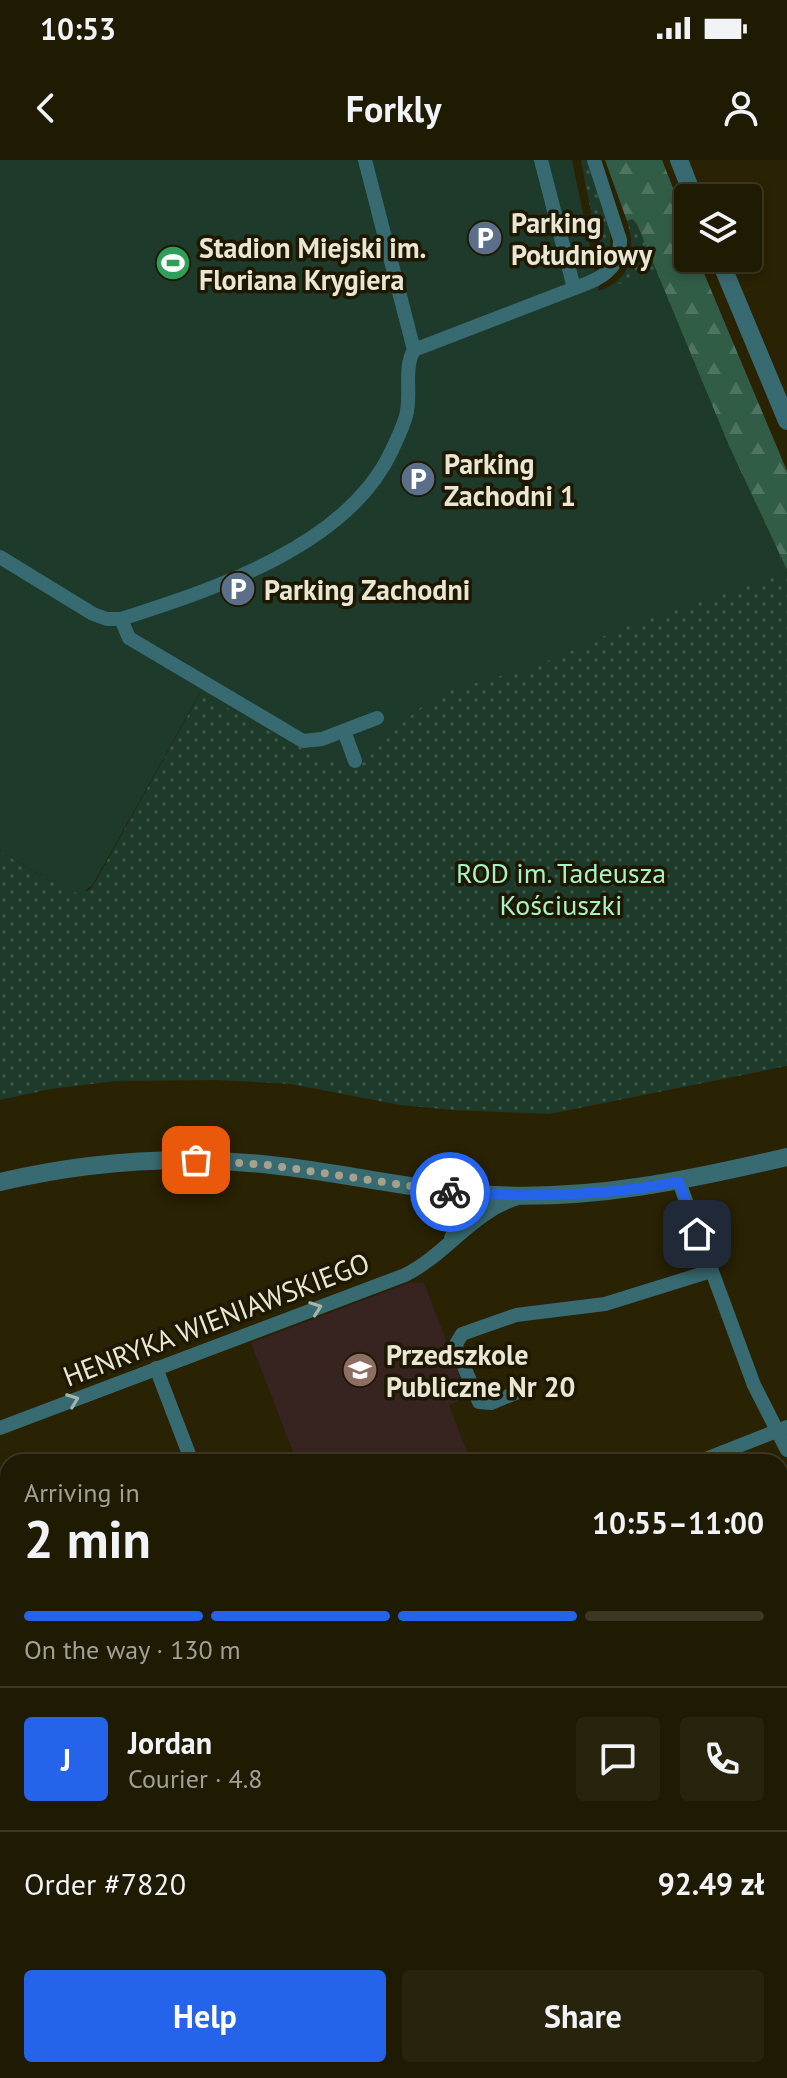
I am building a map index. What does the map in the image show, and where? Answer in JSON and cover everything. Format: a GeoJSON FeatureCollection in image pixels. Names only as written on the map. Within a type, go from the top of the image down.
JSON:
{"type":"FeatureCollection","features":[{"type":"Feature","properties":{"kind":"street"},"geometry":{"type":"LineString","coordinates":[[0,557],[93,614],[107,619],[121,619],[276,560],[303,545],[348,509],[378,473],[401,431],[407,415],[409,363],[414,350],[365,160]]}},
{"type":"Feature","properties":{"kind":"street"},"geometry":{"type":"LineString","coordinates":[[541,160],[574,288]]}},
{"type":"Feature","properties":{"kind":"street"},"geometry":{"type":"LineString","coordinates":[[414,350],[603,277],[611,270],[619,254],[620,240],[617,223],[594,160]]}},
{"type":"Feature","properties":{"kind":"street"},"geometry":{"type":"LineString","coordinates":[[679,160],[688,184]]}},
{"type":"Feature","properties":{"kind":"street"},"geometry":{"type":"LineString","coordinates":[[725,272],[787,421]]}},
{"type":"Feature","properties":{"kind":"street"},"geometry":{"type":"LineString","coordinates":[[121,619],[129,638],[297,738],[315,741],[377,718]]}},
{"type":"Feature","properties":{"kind":"street"},"geometry":{"type":"LineString","coordinates":[[344,731],[355,761]]}},
{"type":"Feature","properties":{"kind":"street"},"geometry":{"type":"LineString","coordinates":[[0,1182],[84,1166],[196,1160],[284,1166],[447,1191],[525,1196],[598,1193],[679,1182],[787,1157]]}},
{"type":"Feature","properties":{"kind":"street"},"geometry":{"type":"LineString","coordinates":[[679,1182],[754,1385],[782,1429],[787,1450]]}},
{"type":"Feature","properties":{"kind":"street"},"geometry":{"type":"LineString","coordinates":[[444,1248],[458,1222],[455,1202],[447,1191]]}},
{"type":"Feature","properties":{"kind":"street","name":"HENRYKA WIENIAWSKIEGO"},"geometry":{"type":"LineString","coordinates":[[0,1428],[405,1275],[429,1261],[484,1213],[525,1196]]}},
{"type":"Feature","properties":{"kind":"street"},"geometry":{"type":"LineString","coordinates":[[528,1388],[491,1403],[479,1402],[457,1350],[462,1334],[516,1315],[605,1304],[711,1271]]}},
{"type":"Feature","properties":{"kind":"street"},"geometry":{"type":"LineString","coordinates":[[156,1368],[189,1454]]}},
{"type":"Feature","properties":{"kind":"street"},"geometry":{"type":"LineString","coordinates":[[718,1454],[782,1429]]}},
{"type":"Feature","properties":{"kind":"shaded area","name":"Przedszkole Publiczne Nr 20"},"geometry":{"type":"Polygon","coordinates":[[[411,1282],[424,1283],[468,1397],[449,1405],[468,1454],[294,1454],[251,1343],[411,1282]]]}},
{"type":"Feature","properties":{"kind":"green space"},"geometry":{"type":"Polygon","coordinates":[[[0,160],[572,160],[599,291],[656,271],[729,446],[787,572],[630,625],[531,668],[452,689],[424,705],[392,730],[358,765],[347,768],[291,743],[200,693],[92,886],[79,894],[48,880],[0,851],[0,160]]]}},
{"type":"Feature","properties":{"kind":"green space"},"geometry":{"type":"Polygon","coordinates":[[[581,160],[587,160],[610,229],[610,243],[601,266],[581,160]]]}},
{"type":"Feature","properties":{"kind":"green space"},"geometry":{"type":"Polygon","coordinates":[[[605,160],[662,160],[674,190],[674,272],[703,272],[787,471],[787,570],[729,446],[637,224],[632,219],[627,221],[605,160]]]}},
{"type":"Feature","properties":{"kind":"green space","name":"ROD im. Tadeusza Kościuszki"},"geometry":{"type":"Polygon","coordinates":[[[632,219],[637,224],[787,570],[787,1066],[549,1114],[400,1105],[291,1084],[217,1080],[115,1081],[51,1089],[0,1100],[0,851],[48,880],[88,891],[93,886],[203,688],[592,294],[605,289],[623,275],[631,257],[627,221],[632,219]]]}},
{"type":"Feature","properties":{"kind":"way so far"},"geometry":{"type":"LineString","coordinates":[[196,1160],[299,1168],[450,1192]]}},
{"type":"Feature","properties":{"kind":"place","name":"Parking Południowy"},"geometry":{"type":"Point","coordinates":[485,238]}},
{"type":"Feature","properties":{"kind":"place","name":"Stadion Miejski im. Floriana Krygiera"},"geometry":{"type":"Point","coordinates":[173,263]}},
{"type":"Feature","properties":{"kind":"place","name":"Parking Zachodni 1"},"geometry":{"type":"Point","coordinates":[418,479]}},
{"type":"Feature","properties":{"kind":"place","name":"Parking Zachodni"},"geometry":{"type":"Point","coordinates":[238,589]}},
{"type":"Feature","properties":{"kind":"place","name":"Przedszkole Publiczne Nr 20"},"geometry":{"type":"Point","coordinates":[360,1370]}},
{"type":"Feature","properties":{"kind":"route"},"geometry":{"type":"LineString","coordinates":[[450,1192],[546,1196],[622,1191],[679,1182],[697,1234]]}}]}
